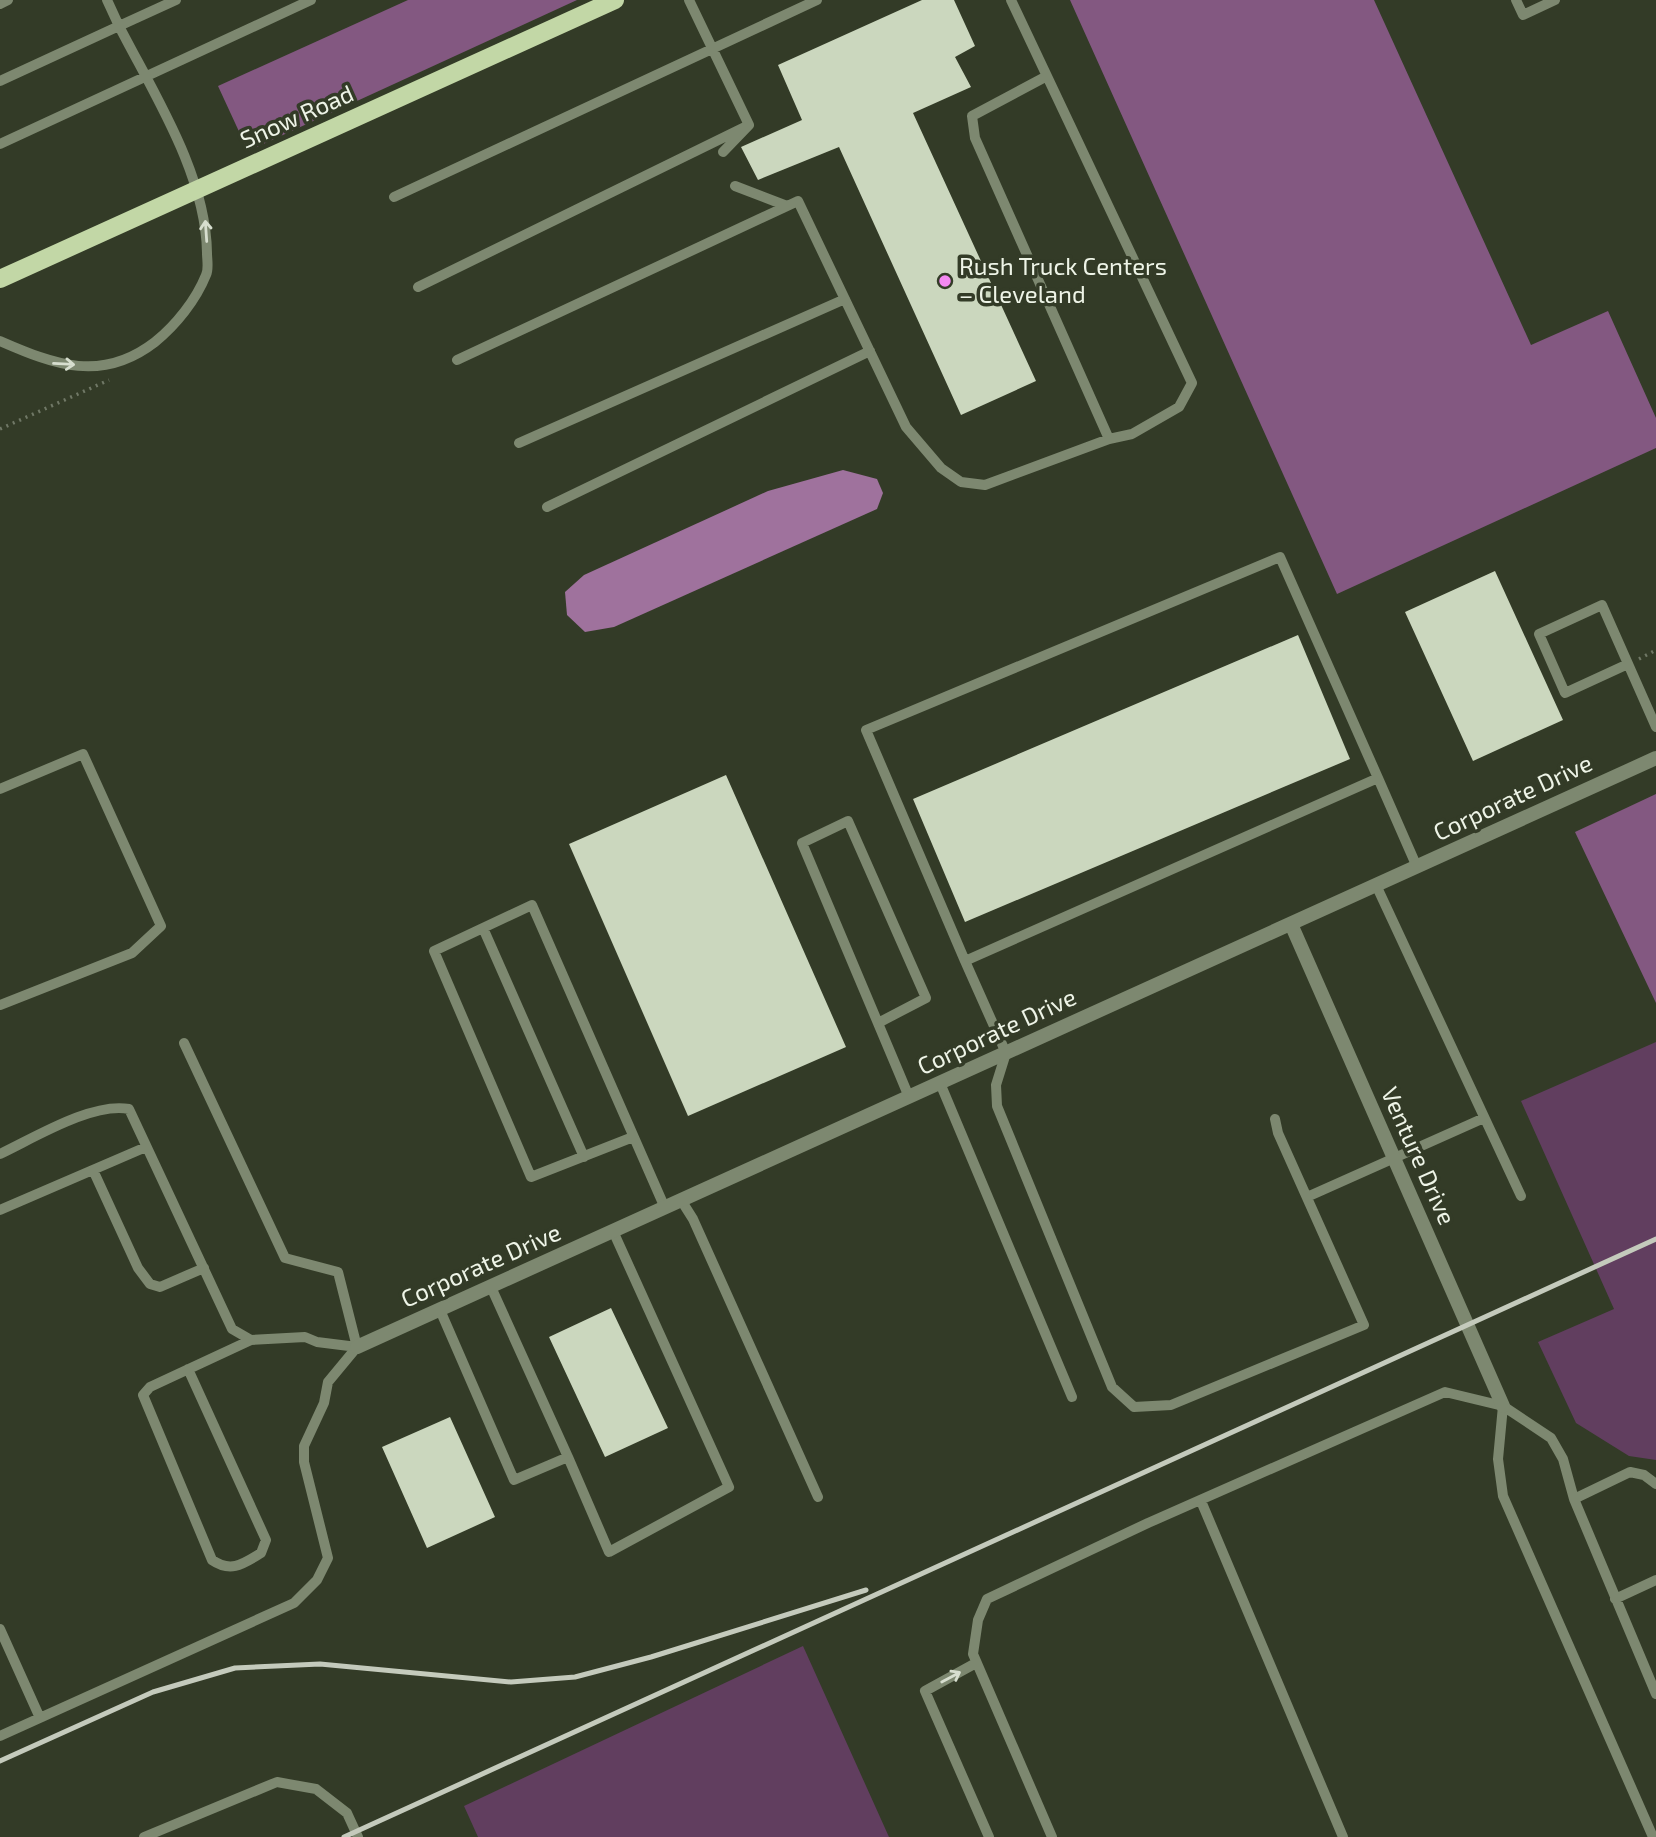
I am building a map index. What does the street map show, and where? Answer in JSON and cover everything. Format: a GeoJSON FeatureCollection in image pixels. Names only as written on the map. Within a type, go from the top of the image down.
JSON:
{"type":"FeatureCollection","features":[{"type":"Feature","properties":{"kind":"main road","name":"Snow Road"},"geometry":{"type":"LineString","coordinates":[[0,279],[615,0]]}},
{"type":"Feature","properties":{"kind":"street","name":"Corporate Drive"},"geometry":{"type":"LineString","coordinates":[[357,1347],[1656,758]]}},
{"type":"Feature","properties":{"kind":"street","name":"Venture Drive"},"geometry":{"type":"LineString","coordinates":[[1290,924],[1503,1406]]}},
{"type":"Feature","properties":{"kind":"lane"},"geometry":{"type":"LineString","coordinates":[[0,4],[8,0]]}},
{"type":"Feature","properties":{"kind":"lane"},"geometry":{"type":"LineString","coordinates":[[0,341],[51,363],[108,366],[139,354],[174,326],[207,273],[207,227],[199,189],[107,0]]}},
{"type":"Feature","properties":{"kind":"lane"},"geometry":{"type":"LineString","coordinates":[[0,81],[176,0]]}},
{"type":"Feature","properties":{"kind":"lane"},"geometry":{"type":"LineString","coordinates":[[0,144],[311,0]]}},
{"type":"Feature","properties":{"kind":"lane"},"geometry":{"type":"LineString","coordinates":[[689,0],[749,125]]}},
{"type":"Feature","properties":{"kind":"lane"},"geometry":{"type":"LineString","coordinates":[[394,197],[817,0]]}},
{"type":"Feature","properties":{"kind":"lane"},"geometry":{"type":"LineString","coordinates":[[457,360],[798,201],[905,426],[941,468],[961,482],[985,485],[1109,439],[1132,434],[1179,407],[1192,383],[1011,0]]}},
{"type":"Feature","properties":{"kind":"lane"},"geometry":{"type":"LineString","coordinates":[[1516,0],[1523,15],[1555,0]]}},
{"type":"Feature","properties":{"kind":"lane"},"geometry":{"type":"LineString","coordinates":[[1047,76],[972,116],[975,138],[1109,439]]}},
{"type":"Feature","properties":{"kind":"lane"},"geometry":{"type":"LineString","coordinates":[[723,152],[749,125]]}},
{"type":"Feature","properties":{"kind":"lane"},"geometry":{"type":"LineString","coordinates":[[418,287],[749,125]]}},
{"type":"Feature","properties":{"kind":"lane"},"geometry":{"type":"LineString","coordinates":[[735,186],[787,206]]}},
{"type":"Feature","properties":{"kind":"lane"},"geometry":{"type":"LineString","coordinates":[[519,443],[845,299]]}},
{"type":"Feature","properties":{"kind":"lane"},"geometry":{"type":"LineString","coordinates":[[547,507],[870,351]]}},
{"type":"Feature","properties":{"kind":"lane"},"geometry":{"type":"LineString","coordinates":[[1275,1119],[1278,1133],[1364,1325],[1171,1405],[1134,1407],[1112,1387],[997,1106],[996,1085],[1006,1053],[866,730],[1280,557],[1417,867]]}},
{"type":"Feature","properties":{"kind":"lane"},"geometry":{"type":"LineString","coordinates":[[1628,664],[1565,693],[1539,634],[1602,605],[1656,727]]}},
{"type":"Feature","properties":{"kind":"lane"},"geometry":{"type":"LineString","coordinates":[[0,789],[83,754],[161,926],[132,953],[0,1005]]}},
{"type":"Feature","properties":{"kind":"lane"},"geometry":{"type":"LineString","coordinates":[[965,961],[1378,778]]}},
{"type":"Feature","properties":{"kind":"lane"},"geometry":{"type":"LineString","coordinates":[[878,1023],[926,998],[848,821],[802,843],[909,1097]]}},
{"type":"Feature","properties":{"kind":"lane"},"geometry":{"type":"LineString","coordinates":[[1376,885],[1521,1196]]}},
{"type":"Feature","properties":{"kind":"lane"},"geometry":{"type":"LineString","coordinates":[[633,1138],[531,1177],[434,951],[532,905],[665,1208]]}},
{"type":"Feature","properties":{"kind":"lane"},"geometry":{"type":"LineString","coordinates":[[483,928],[584,1157]]}},
{"type":"Feature","properties":{"kind":"lane"},"geometry":{"type":"LineString","coordinates":[[184,1043],[285,1258],[338,1272],[357,1347]]}},
{"type":"Feature","properties":{"kind":"lane"},"geometry":{"type":"LineString","coordinates":[[940,1083],[1072,1397]]}},
{"type":"Feature","properties":{"kind":"lane"},"geometry":{"type":"LineString","coordinates":[[0,1154],[87,1114],[114,1106],[129,1109],[232,1329],[251,1340]]}},
{"type":"Feature","properties":{"kind":"lane"},"geometry":{"type":"LineString","coordinates":[[1307,1197],[1484,1118]]}},
{"type":"Feature","properties":{"kind":"lane"},"geometry":{"type":"LineString","coordinates":[[0,1210],[146,1147]]}},
{"type":"Feature","properties":{"kind":"lane"},"geometry":{"type":"LineString","coordinates":[[93,1170],[138,1268],[150,1284],[160,1287],[204,1268]]}},
{"type":"Feature","properties":{"kind":"lane"},"geometry":{"type":"LineString","coordinates":[[681,1200],[693,1219],[818,1497]]}},
{"type":"Feature","properties":{"kind":"lane"},"geometry":{"type":"LineString","coordinates":[[491,1287],[609,1552],[729,1487],[613,1231]]}},
{"type":"Feature","properties":{"kind":"lane"},"geometry":{"type":"LineString","coordinates":[[440,1310],[514,1480],[568,1457]]}},
{"type":"Feature","properties":{"kind":"lane"},"geometry":{"type":"LineString","coordinates":[[188,1369],[266,1540],[261,1553],[238,1567],[223,1568],[212,1560],[143,1395],[150,1387],[188,1369],[251,1340],[305,1337],[317,1342],[357,1347]]}},
{"type":"Feature","properties":{"kind":"lane"},"geometry":{"type":"LineString","coordinates":[[0,1736],[294,1603],[317,1580],[328,1558],[304,1462],[304,1446],[324,1403],[328,1382],[357,1347]]}},
{"type":"Feature","properties":{"kind":"lane"},"geometry":{"type":"LineString","coordinates":[[1052,1837],[973,1654],[976,1632],[987,1599],[1445,1392],[1503,1406],[1551,1438],[1563,1459],[1574,1499],[1656,1694]]}},
{"type":"Feature","properties":{"kind":"lane"},"geometry":{"type":"LineString","coordinates":[[1503,1406],[1499,1459],[1503,1496],[1653,1837]]}},
{"type":"Feature","properties":{"kind":"lane"},"geometry":{"type":"LineString","coordinates":[[1574,1499],[1630,1472],[1644,1475],[1656,1483]]}},
{"type":"Feature","properties":{"kind":"lane"},"geometry":{"type":"LineString","coordinates":[[1200,1501],[1343,1837]]}},
{"type":"Feature","properties":{"kind":"lane"},"geometry":{"type":"LineString","coordinates":[[1615,1599],[1656,1580]]}},
{"type":"Feature","properties":{"kind":"lane"},"geometry":{"type":"LineString","coordinates":[[0,1629],[40,1718]]}},
{"type":"Feature","properties":{"kind":"lane"},"geometry":{"type":"LineString","coordinates":[[976,1663],[925,1691],[989,1837]]}},
{"type":"Feature","properties":{"kind":"lane"},"geometry":{"type":"LineString","coordinates":[[144,1837],[277,1782],[316,1789],[347,1813],[358,1837]]}},
{"type":"Feature","properties":{"kind":"path"},"geometry":{"type":"LineString","coordinates":[[0,429],[114,378]]}},
{"type":"Feature","properties":{"kind":"shaded area"},"geometry":{"type":"Polygon","coordinates":[[[408,0],[577,0],[248,151],[218,86],[408,0]]]}},
{"type":"Feature","properties":{"kind":"shaded area"},"geometry":{"type":"Polygon","coordinates":[[[1070,0],[1374,0],[1531,345],[1608,311],[1656,418],[1656,448],[1337,594],[1070,0]]]}},
{"type":"Feature","properties":{"kind":"shaded area"},"geometry":{"type":"Polygon","coordinates":[[[843,470],[877,479],[883,493],[877,509],[614,627],[585,632],[567,615],[565,592],[584,575],[768,491],[843,470]]]}},
{"type":"Feature","properties":{"kind":"shaded area"},"geometry":{"type":"Polygon","coordinates":[[[1656,794],[1656,1003],[1575,832],[1656,794]]]}},
{"type":"Feature","properties":{"kind":"shaded area"},"geometry":{"type":"Polygon","coordinates":[[[1656,1042],[1656,1460],[1629,1456],[1576,1423],[1538,1342],[1614,1309],[1521,1101],[1656,1042]]]}},
{"type":"Feature","properties":{"kind":"shaded area"},"geometry":{"type":"Polygon","coordinates":[[[803,1646],[889,1837],[478,1837],[464,1806],[803,1646]]]}},
{"type":"Feature","properties":{"kind":"building","name":"Rush Truck Centers – Cleveland"},"geometry":{"type":"Polygon","coordinates":[[[922,0],[954,0],[975,46],[955,57],[971,87],[913,113],[1036,381],[961,415],[839,147],[758,180],[741,147],[802,120],[778,65],[922,0]]]}},
{"type":"Feature","properties":{"kind":"building"},"geometry":{"type":"Polygon","coordinates":[[[1495,571],[1563,720],[1473,761],[1405,612],[1495,571]]]}},
{"type":"Feature","properties":{"kind":"building"},"geometry":{"type":"Polygon","coordinates":[[[1298,635],[1350,759],[965,922],[913,799],[1298,635]]]}},
{"type":"Feature","properties":{"kind":"building"},"geometry":{"type":"Polygon","coordinates":[[[726,775],[846,1047],[688,1116],[569,844],[726,775]]]}},
{"type":"Feature","properties":{"kind":"building"},"geometry":{"type":"Polygon","coordinates":[[[611,1308],[668,1428],[605,1457],[549,1337],[611,1308]]]}},
{"type":"Feature","properties":{"kind":"building"},"geometry":{"type":"Polygon","coordinates":[[[450,1417],[495,1517],[427,1548],[382,1447],[450,1417]]]}},
{"type":"Feature","properties":{"kind":"railway"},"geometry":{"type":"LineString","coordinates":[[344,1837],[1656,1239]]}},
{"type":"Feature","properties":{"kind":"railway"},"geometry":{"type":"LineString","coordinates":[[0,1761],[153,1692],[235,1668],[320,1664],[511,1682],[575,1677],[651,1657],[866,1590]]}},
{"type":"Feature","properties":{"kind":"place","name":"Rush Truck Centers – Cleveland"},"geometry":{"type":"Point","coordinates":[945,281]}}]}
